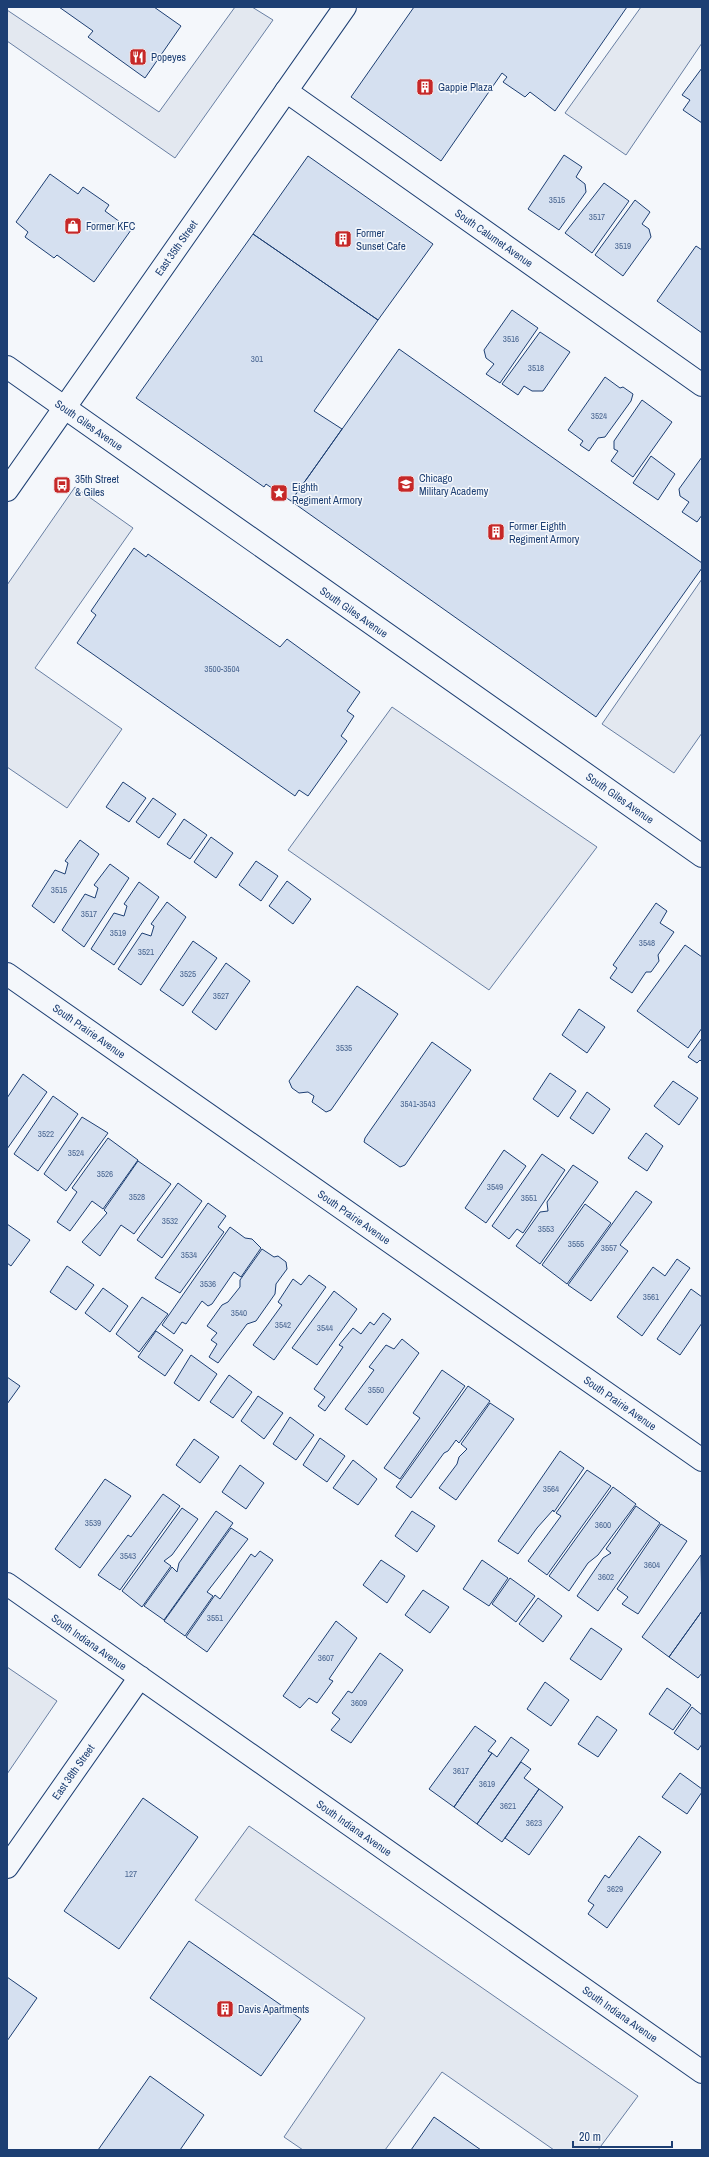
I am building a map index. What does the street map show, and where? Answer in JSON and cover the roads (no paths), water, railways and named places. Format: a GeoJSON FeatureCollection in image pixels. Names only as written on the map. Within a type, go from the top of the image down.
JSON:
{"type":"FeatureCollection","features":[{"type":"Feature","properties":{"kind":"street","name":"East 35th Street"},"geometry":{"type":"LineString","coordinates":[[7,490],[345,7]]}},
{"type":"Feature","properties":{"kind":"street","name":"South Calumet Avenue"},"geometry":{"type":"LineString","coordinates":[[286,91],[702,385]]}},
{"type":"Feature","properties":{"kind":"street","name":"South Giles Avenue"},"geometry":{"type":"LineString","coordinates":[[7,367],[702,856]]}},
{"type":"Feature","properties":{"kind":"street","name":"South Prairie Avenue"},"geometry":{"type":"LineString","coordinates":[[7,974],[702,1460]]}},
{"type":"Feature","properties":{"kind":"street","name":"South Indiana Avenue"},"geometry":{"type":"LineString","coordinates":[[7,1584],[702,2072]]}},
{"type":"Feature","properties":{"kind":"street","name":"East 36th Street"},"geometry":{"type":"LineString","coordinates":[[7,1867],[140,1677]]}},
{"type":"Feature","properties":{"kind":"place","name":"Popeyes"},"geometry":{"type":"Point","coordinates":[138,57]}},
{"type":"Feature","properties":{"kind":"place","name":"Gappie Plaza"},"geometry":{"type":"Point","coordinates":[425,87]}},
{"type":"Feature","properties":{"kind":"place","name":"Former KFC"},"geometry":{"type":"Point","coordinates":[73,226]}},
{"type":"Feature","properties":{"kind":"place","name":"Former Sunset Cafe"},"geometry":{"type":"Point","coordinates":[343,239]}},
{"type":"Feature","properties":{"kind":"place","name":"Chicago Military Academy"},"geometry":{"type":"Point","coordinates":[406,484]}},
{"type":"Feature","properties":{"kind":"place","name":"35th Street & Giles"},"geometry":{"type":"Point","coordinates":[62,485]}},
{"type":"Feature","properties":{"kind":"place","name":"Eighth Regiment Armory"},"geometry":{"type":"Point","coordinates":[279,493]}},
{"type":"Feature","properties":{"kind":"place","name":"Former Eighth Regiment Armory"},"geometry":{"type":"Point","coordinates":[496,532]}},
{"type":"Feature","properties":{"kind":"place","name":"Davis Apartments"},"geometry":{"type":"Point","coordinates":[225,2009]}}]}
